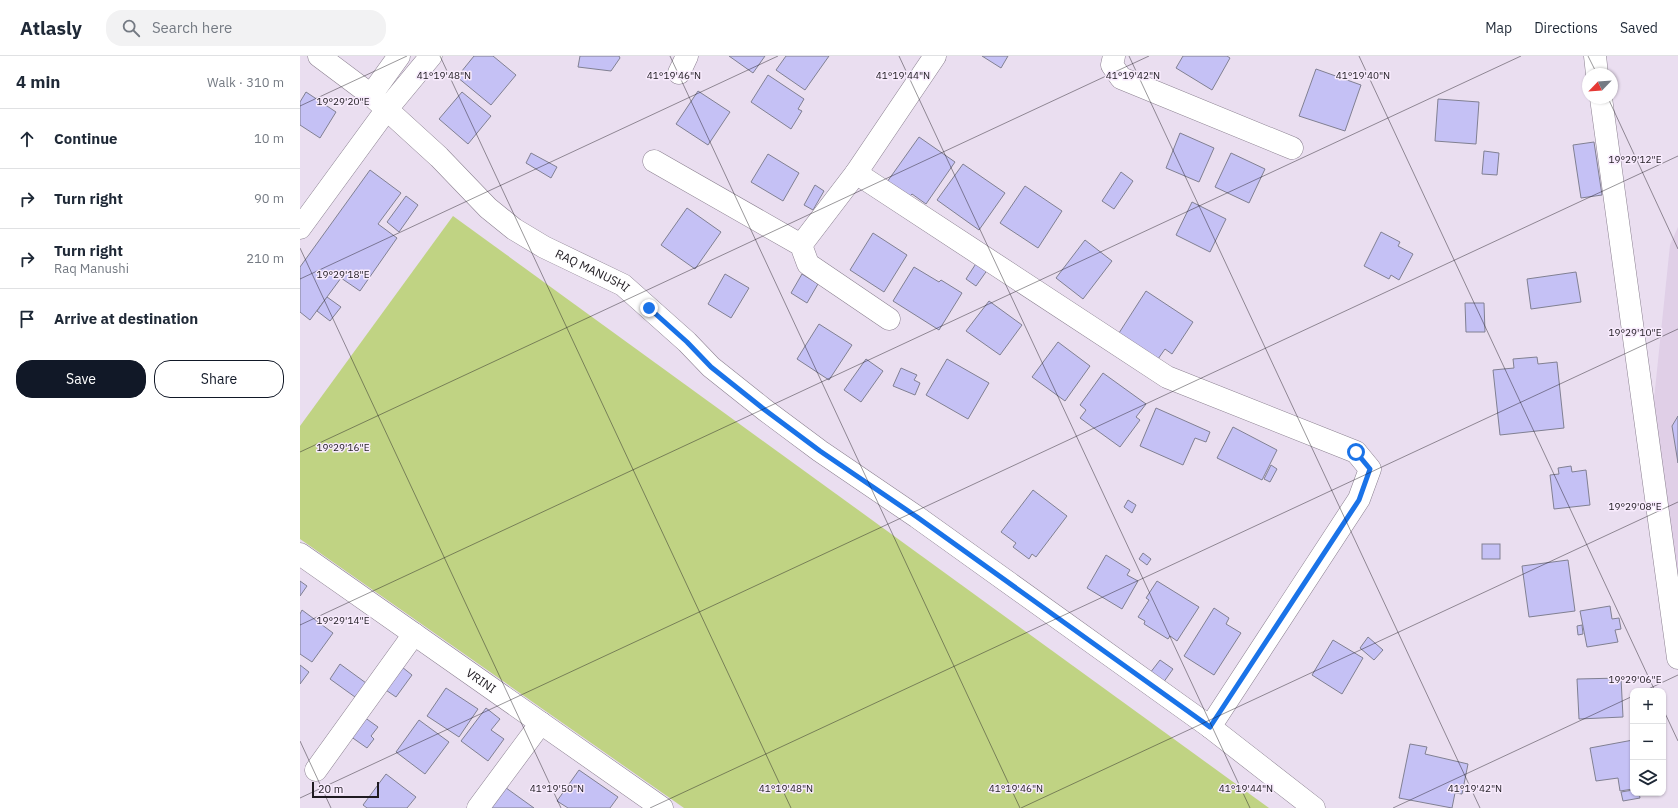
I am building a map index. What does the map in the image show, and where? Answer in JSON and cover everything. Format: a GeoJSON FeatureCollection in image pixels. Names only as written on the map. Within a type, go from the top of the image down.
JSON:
{"type":"FeatureCollection","features":[{"type":"Feature","properties":{"kind":"street","name":"RAQ MANUSHI"},"geometry":{"type":"LineString","coordinates":[[319,56],[379,102],[439,157],[488,208],[514,229],[544,247],[624,285],[687,342],[711,367],[765,410],[820,451],[917,517],[1210,727],[1314,808]]}},
{"type":"Feature","properties":{"kind":"street"},"geometry":{"type":"LineString","coordinates":[[300,228],[379,102],[400,56]]}},
{"type":"Feature","properties":{"kind":"street"},"geometry":{"type":"LineString","coordinates":[[379,102],[431,56]]}},
{"type":"Feature","properties":{"kind":"street"},"geometry":{"type":"LineString","coordinates":[[801,245],[856,173],[934,56]]}},
{"type":"Feature","properties":{"kind":"street"},"geometry":{"type":"LineString","coordinates":[[1114,56],[1112,65],[1121,78],[1292,148]]}},
{"type":"Feature","properties":{"kind":"street"},"geometry":{"type":"LineString","coordinates":[[1595,56],[1596,68]]}},
{"type":"Feature","properties":{"kind":"street"},"geometry":{"type":"LineString","coordinates":[[1602,104],[1678,658]]}},
{"type":"Feature","properties":{"kind":"street"},"geometry":{"type":"LineString","coordinates":[[654,161],[801,245],[808,264],[889,319]]}},
{"type":"Feature","properties":{"kind":"street"},"geometry":{"type":"LineString","coordinates":[[856,173],[1167,377],[1356,452],[1370,469],[1359,500],[1210,727]]}},
{"type":"Feature","properties":{"kind":"street","name":"VRINI"},"geometry":{"type":"LineString","coordinates":[[300,554],[662,808]]}},
{"type":"Feature","properties":{"kind":"street"},"geometry":{"type":"LineString","coordinates":[[316,770],[414,634]]}},
{"type":"Feature","properties":{"kind":"street"},"geometry":{"type":"LineString","coordinates":[[478,808],[541,723]]}},
{"type":"Feature","properties":{"kind":"shaded area"},"geometry":{"type":"Polygon","coordinates":[[[1678,227],[1678,595],[1654,399],[1670,245],[1678,227]]]}},
{"type":"Feature","properties":{"kind":"green space"},"geometry":{"type":"Polygon","coordinates":[[[453,216],[1269,808],[684,808],[300,539],[300,426],[453,216]]]}},
{"type":"Feature","properties":{"kind":"building"},"geometry":{"type":"Polygon","coordinates":[[[474,56],[493,56],[516,75],[491,105],[457,77],[474,56]]]}},
{"type":"Feature","properties":{"kind":"building"},"geometry":{"type":"Polygon","coordinates":[[[580,56],[619,56],[620,58],[611,71],[578,67],[580,56]]]}},
{"type":"Feature","properties":{"kind":"building"},"geometry":{"type":"Polygon","coordinates":[[[729,56],[765,56],[753,73],[729,56]]]}},
{"type":"Feature","properties":{"kind":"building"},"geometry":{"type":"Polygon","coordinates":[[[786,56],[829,56],[805,90],[776,70],[786,56]]]}},
{"type":"Feature","properties":{"kind":"building"},"geometry":{"type":"Polygon","coordinates":[[[982,56],[1008,56],[1001,68],[982,56]]]}},
{"type":"Feature","properties":{"kind":"building"},"geometry":{"type":"Polygon","coordinates":[[[1183,56],[1227,56],[1230,58],[1212,90],[1176,68],[1183,56]]]}},
{"type":"Feature","properties":{"kind":"building"},"geometry":{"type":"Polygon","coordinates":[[[1316,69],[1361,85],[1345,131],[1299,116],[1316,69]]]}},
{"type":"Feature","properties":{"kind":"building"},"geometry":{"type":"Polygon","coordinates":[[[768,75],[804,99],[798,109],[802,111],[791,129],[751,102],[768,75]]]}},
{"type":"Feature","properties":{"kind":"building"},"geometry":{"type":"Polygon","coordinates":[[[698,91],[730,112],[708,145],[676,124],[698,91]]]}},
{"type":"Feature","properties":{"kind":"building"},"geometry":{"type":"Polygon","coordinates":[[[306,92],[336,112],[320,138],[300,125],[300,102],[306,92]]]}},
{"type":"Feature","properties":{"kind":"building"},"geometry":{"type":"Polygon","coordinates":[[[462,92],[491,116],[468,144],[439,119],[462,92]]]}},
{"type":"Feature","properties":{"kind":"building"},"geometry":{"type":"Polygon","coordinates":[[[1438,99],[1479,102],[1476,144],[1435,141],[1438,99]]]}},
{"type":"Feature","properties":{"kind":"building"},"geometry":{"type":"Polygon","coordinates":[[[1180,133],[1214,148],[1199,182],[1166,168],[1180,133]]]}},
{"type":"Feature","properties":{"kind":"building"},"geometry":{"type":"Polygon","coordinates":[[[919,137],[955,162],[926,204],[912,194],[909,197],[887,182],[919,137]]]}},
{"type":"Feature","properties":{"kind":"building"},"geometry":{"type":"Polygon","coordinates":[[[1594,142],[1602,195],[1581,198],[1573,145],[1594,142]]]}},
{"type":"Feature","properties":{"kind":"building"},"geometry":{"type":"Polygon","coordinates":[[[1484,151],[1499,153],[1497,175],[1482,174],[1484,151]]]}},
{"type":"Feature","properties":{"kind":"building"},"geometry":{"type":"Polygon","coordinates":[[[531,153],[557,167],[551,178],[526,163],[531,153]]]}},
{"type":"Feature","properties":{"kind":"building"},"geometry":{"type":"Polygon","coordinates":[[[1231,153],[1265,169],[1249,203],[1215,187],[1231,153]]]}},
{"type":"Feature","properties":{"kind":"building"},"geometry":{"type":"Polygon","coordinates":[[[768,154],[799,173],[783,201],[751,182],[768,154]]]}},
{"type":"Feature","properties":{"kind":"building"},"geometry":{"type":"Polygon","coordinates":[[[963,164],[1005,193],[979,230],[937,200],[963,164]]]}},
{"type":"Feature","properties":{"kind":"building"},"geometry":{"type":"Polygon","coordinates":[[[370,170],[401,193],[378,224],[397,238],[360,291],[341,278],[310,320],[300,312],[300,267],[370,170]]]}},
{"type":"Feature","properties":{"kind":"building"},"geometry":{"type":"Polygon","coordinates":[[[1121,172],[1133,181],[1114,209],[1102,201],[1121,172]]]}},
{"type":"Feature","properties":{"kind":"building"},"geometry":{"type":"Polygon","coordinates":[[[815,185],[824,191],[813,210],[804,205],[815,185]]]}},
{"type":"Feature","properties":{"kind":"building"},"geometry":{"type":"Polygon","coordinates":[[[1025,186],[1062,211],[1038,248],[1000,223],[1025,186]]]}},
{"type":"Feature","properties":{"kind":"building"},"geometry":{"type":"Polygon","coordinates":[[[406,196],[418,205],[399,232],[387,222],[406,196]]]}},
{"type":"Feature","properties":{"kind":"building"},"geometry":{"type":"Polygon","coordinates":[[[1192,202],[1226,219],[1210,252],[1176,235],[1192,202]]]}},
{"type":"Feature","properties":{"kind":"building"},"geometry":{"type":"Polygon","coordinates":[[[687,208],[721,232],[695,269],[661,245],[687,208]]]}},
{"type":"Feature","properties":{"kind":"building"},"geometry":{"type":"Polygon","coordinates":[[[1381,232],[1400,242],[1398,246],[1413,254],[1399,280],[1391,275],[1389,279],[1364,266],[1381,232]]]}},
{"type":"Feature","properties":{"kind":"building"},"geometry":{"type":"Polygon","coordinates":[[[873,233],[907,255],[884,292],[850,270],[873,233]]]}},
{"type":"Feature","properties":{"kind":"building"},"geometry":{"type":"Polygon","coordinates":[[[1085,240],[1112,261],[1083,299],[1056,278],[1085,240]]]}},
{"type":"Feature","properties":{"kind":"building"},"geometry":{"type":"Polygon","coordinates":[[[977,262],[988,269],[976,286],[966,279],[977,262]]]}},
{"type":"Feature","properties":{"kind":"building"},"geometry":{"type":"Polygon","coordinates":[[[914,267],[939,282],[941,280],[962,293],[939,330],[893,301],[914,267]]]}},
{"type":"Feature","properties":{"kind":"building"},"geometry":{"type":"Polygon","coordinates":[[[1576,272],[1581,302],[1531,309],[1527,279],[1576,272]]]}},
{"type":"Feature","properties":{"kind":"building"},"geometry":{"type":"Polygon","coordinates":[[[725,274],[749,288],[731,318],[708,304],[725,274]]]}},
{"type":"Feature","properties":{"kind":"building"},"geometry":{"type":"Polygon","coordinates":[[[802,274],[818,284],[807,303],[791,293],[802,274]]]}},
{"type":"Feature","properties":{"kind":"building"},"geometry":{"type":"Polygon","coordinates":[[[1146,291],[1193,322],[1172,354],[1165,349],[1158,359],[1119,333],[1146,291]]]}},
{"type":"Feature","properties":{"kind":"building"},"geometry":{"type":"Polygon","coordinates":[[[327,297],[341,307],[330,321],[317,311],[327,297]]]}},
{"type":"Feature","properties":{"kind":"building"},"geometry":{"type":"Polygon","coordinates":[[[989,301],[1022,325],[1000,355],[966,331],[989,301]]]}},
{"type":"Feature","properties":{"kind":"building"},"geometry":{"type":"Polygon","coordinates":[[[1465,303],[1484,303],[1485,332],[1466,332],[1465,303]]]}},
{"type":"Feature","properties":{"kind":"building"},"geometry":{"type":"Polygon","coordinates":[[[819,324],[852,345],[829,380],[797,359],[819,324]]]}},
{"type":"Feature","properties":{"kind":"building"},"geometry":{"type":"Polygon","coordinates":[[[1058,342],[1090,366],[1065,401],[1032,377],[1058,342]]]}},
{"type":"Feature","properties":{"kind":"building"},"geometry":{"type":"Polygon","coordinates":[[[1537,357],[1538,364],[1557,362],[1564,428],[1500,435],[1493,370],[1514,368],[1513,359],[1537,357]]]}},
{"type":"Feature","properties":{"kind":"building"},"geometry":{"type":"Polygon","coordinates":[[[866,359],[883,371],[861,402],[844,390],[866,359]]]}},
{"type":"Feature","properties":{"kind":"building"},"geometry":{"type":"Polygon","coordinates":[[[947,359],[989,383],[968,419],[926,395],[947,359]]]}},
{"type":"Feature","properties":{"kind":"building"},"geometry":{"type":"Polygon","coordinates":[[[901,368],[917,375],[914,380],[920,383],[915,395],[893,386],[901,368]]]}},
{"type":"Feature","properties":{"kind":"building"},"geometry":{"type":"Polygon","coordinates":[[[1103,373],[1146,404],[1136,417],[1140,420],[1120,447],[1080,418],[1086,410],[1080,405],[1103,373]]]}},
{"type":"Feature","properties":{"kind":"building"},"geometry":{"type":"Polygon","coordinates":[[[1156,408],[1210,432],[1206,442],[1195,438],[1183,465],[1140,446],[1156,408]]]}},
{"type":"Feature","properties":{"kind":"building"},"geometry":{"type":"Polygon","coordinates":[[[1678,416],[1678,463],[1672,426],[1678,416]]]}},
{"type":"Feature","properties":{"kind":"building"},"geometry":{"type":"Polygon","coordinates":[[[1233,427],[1277,450],[1262,480],[1217,458],[1233,427]]]}},
{"type":"Feature","properties":{"kind":"building"},"geometry":{"type":"Polygon","coordinates":[[[1271,465],[1277,469],[1270,482],[1264,479],[1271,465]]]}},
{"type":"Feature","properties":{"kind":"building"},"geometry":{"type":"Polygon","coordinates":[[[1571,466],[1572,472],[1586,470],[1590,505],[1554,509],[1550,475],[1559,474],[1558,468],[1571,466]]]}},
{"type":"Feature","properties":{"kind":"building"},"geometry":{"type":"Polygon","coordinates":[[[1033,490],[1067,516],[1036,557],[1032,554],[1029,559],[1013,547],[1016,543],[1001,532],[1033,490]]]}},
{"type":"Feature","properties":{"kind":"building"},"geometry":{"type":"Polygon","coordinates":[[[1128,500],[1136,505],[1132,513],[1124,507],[1128,500]]]}},
{"type":"Feature","properties":{"kind":"building"},"geometry":{"type":"Polygon","coordinates":[[[1482,544],[1500,544],[1500,559],[1482,559],[1482,544]]]}},
{"type":"Feature","properties":{"kind":"building"},"geometry":{"type":"Polygon","coordinates":[[[1143,553],[1151,559],[1147,565],[1139,559],[1143,553]]]}},
{"type":"Feature","properties":{"kind":"building"},"geometry":{"type":"Polygon","coordinates":[[[1106,555],[1130,570],[1127,575],[1138,581],[1122,609],[1087,588],[1106,555]]]}},
{"type":"Feature","properties":{"kind":"building"},"geometry":{"type":"Polygon","coordinates":[[[1568,560],[1575,611],[1529,617],[1522,566],[1568,560]]]}},
{"type":"Feature","properties":{"kind":"building"},"geometry":{"type":"Polygon","coordinates":[[[300,581],[307,586],[300,596],[300,581]]]}},
{"type":"Feature","properties":{"kind":"building"},"geometry":{"type":"Polygon","coordinates":[[[1157,581],[1199,607],[1177,641],[1170,636],[1168,639],[1144,624],[1145,621],[1138,617],[1149,600],[1146,598],[1157,581]]]}},
{"type":"Feature","properties":{"kind":"building"},"geometry":{"type":"Polygon","coordinates":[[[1610,606],[1612,619],[1619,618],[1621,629],[1615,630],[1618,642],[1587,647],[1580,611],[1610,606]]]}},
{"type":"Feature","properties":{"kind":"building"},"geometry":{"type":"Polygon","coordinates":[[[1214,608],[1229,618],[1226,624],[1241,633],[1214,675],[1184,656],[1214,608]]]}},
{"type":"Feature","properties":{"kind":"building"},"geometry":{"type":"Polygon","coordinates":[[[302,610],[333,633],[312,662],[300,654],[300,614],[302,610]]]}},
{"type":"Feature","properties":{"kind":"building"},"geometry":{"type":"Polygon","coordinates":[[[1582,625],[1583,634],[1578,635],[1577,626],[1582,625]]]}},
{"type":"Feature","properties":{"kind":"building"},"geometry":{"type":"Polygon","coordinates":[[[1368,637],[1383,650],[1374,660],[1360,648],[1368,637]]]}},
{"type":"Feature","properties":{"kind":"building"},"geometry":{"type":"Polygon","coordinates":[[[1333,640],[1363,658],[1342,694],[1312,675],[1333,640]]]}},
{"type":"Feature","properties":{"kind":"building"},"geometry":{"type":"Polygon","coordinates":[[[1160,660],[1173,669],[1163,683],[1150,673],[1160,660]]]}},
{"type":"Feature","properties":{"kind":"building"},"geometry":{"type":"Polygon","coordinates":[[[397,663],[412,675],[396,697],[380,686],[397,663]]]}},
{"type":"Feature","properties":{"kind":"building"},"geometry":{"type":"Polygon","coordinates":[[[340,664],[366,683],[355,697],[330,679],[340,664]]]}},
{"type":"Feature","properties":{"kind":"building"},"geometry":{"type":"Polygon","coordinates":[[[300,665],[309,672],[300,684],[300,665]]]}},
{"type":"Feature","properties":{"kind":"building"},"geometry":{"type":"Polygon","coordinates":[[[1621,678],[1623,717],[1579,719],[1577,679],[1621,678]]]}},
{"type":"Feature","properties":{"kind":"building"},"geometry":{"type":"Polygon","coordinates":[[[446,688],[478,709],[459,737],[427,716],[446,688]]]}},
{"type":"Feature","properties":{"kind":"building"},"geometry":{"type":"Polygon","coordinates":[[[486,708],[500,719],[491,730],[504,739],[488,761],[461,741],[486,708]]]}},
{"type":"Feature","properties":{"kind":"building"},"geometry":{"type":"Polygon","coordinates":[[[364,717],[378,727],[371,736],[374,739],[367,748],[350,736],[364,717]]]}},
{"type":"Feature","properties":{"kind":"building"},"geometry":{"type":"Polygon","coordinates":[[[419,720],[449,742],[425,774],[396,752],[419,720]]]}},
{"type":"Feature","properties":{"kind":"building"},"geometry":{"type":"Polygon","coordinates":[[[1630,741],[1630,789],[1620,791],[1618,778],[1596,781],[1590,748],[1630,741]]]}},
{"type":"Feature","properties":{"kind":"building"},"geometry":{"type":"Polygon","coordinates":[[[1410,744],[1427,747],[1425,754],[1468,764],[1462,794],[1455,793],[1452,808],[1399,798],[1410,744]]]}},
{"type":"Feature","properties":{"kind":"building"},"geometry":{"type":"Polygon","coordinates":[[[579,770],[618,797],[610,808],[568,808],[557,801],[579,770]]]}},
{"type":"Feature","properties":{"kind":"building"},"geometry":{"type":"Polygon","coordinates":[[[386,774],[416,797],[407,808],[367,808],[363,805],[386,774]]]}},
{"type":"Feature","properties":{"kind":"building"},"geometry":{"type":"Polygon","coordinates":[[[502,785],[534,808],[485,808],[502,785]]]}},
{"type":"Feature","properties":{"kind":"building"},"geometry":{"type":"Polygon","coordinates":[[[1630,790],[1630,796],[1640,796],[1640,798],[1623,801],[1621,792],[1630,790]]]}},
{"type":"Feature","properties":{"kind":"route"},"geometry":{"type":"LineString","coordinates":[[649,308],[687,342],[711,367],[765,410],[820,451],[869,483],[1210,727],[1359,500],[1370,469],[1356,452]]}}]}
